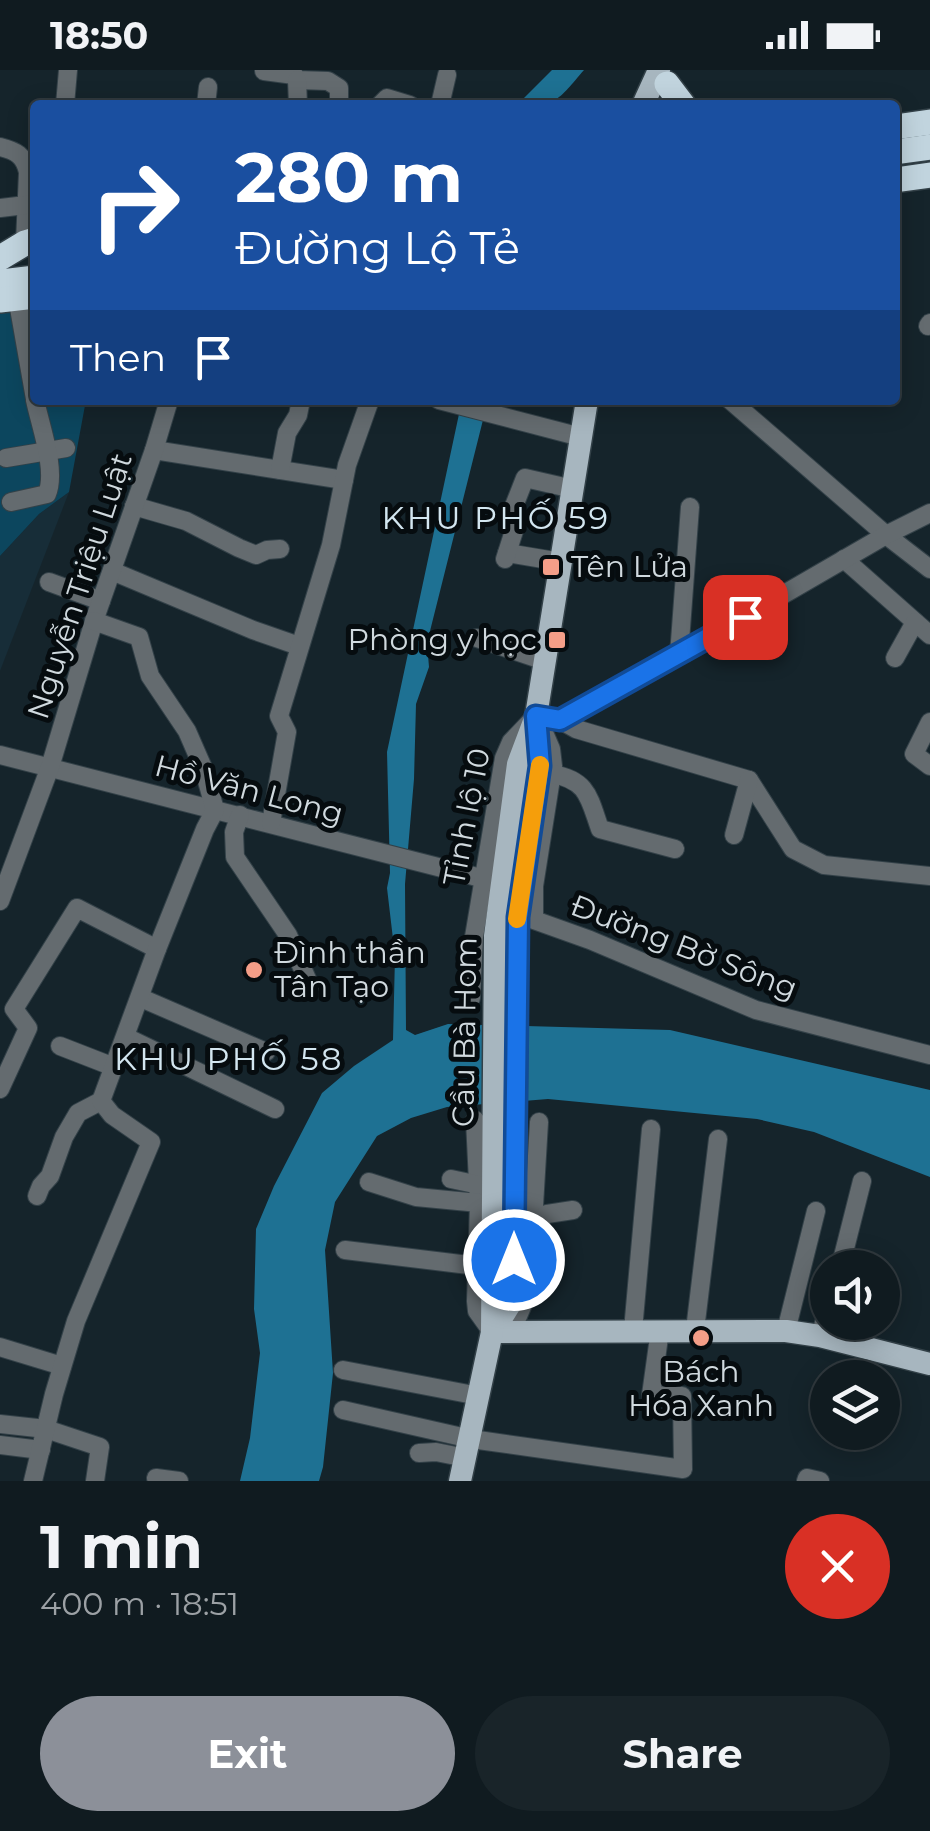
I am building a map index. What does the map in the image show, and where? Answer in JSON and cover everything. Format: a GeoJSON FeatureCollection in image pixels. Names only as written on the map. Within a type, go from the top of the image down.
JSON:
{"type":"FeatureCollection","features":[{"type":"Feature","properties":{"kind":"highway"},"geometry":{"type":"LineString","coordinates":[[900,118],[930,114]]}},
{"type":"Feature","properties":{"kind":"highway"},"geometry":{"type":"LineString","coordinates":[[900,126],[930,122]]}},
{"type":"Feature","properties":{"kind":"highway"},"geometry":{"type":"LineString","coordinates":[[900,140],[930,136]]}},
{"type":"Feature","properties":{"kind":"highway"},"geometry":{"type":"LineString","coordinates":[[900,151],[930,147]]}},
{"type":"Feature","properties":{"kind":"highway"},"geometry":{"type":"LineString","coordinates":[[900,165],[930,161]]}},
{"type":"Feature","properties":{"kind":"highway"},"geometry":{"type":"LineString","coordinates":[[900,179],[930,175]]}},
{"type":"Feature","properties":{"kind":"main road","name":"Tỉnh lộ 10"},"geometry":{"type":"LineString","coordinates":[[537,768],[536,716],[586,405]]}},
{"type":"Feature","properties":{"kind":"main road","name":"Cầu Bà Hom"},"geometry":{"type":"LineString","coordinates":[[492,1332],[503,1300],[518,917],[537,768]]}},
{"type":"Feature","properties":{"kind":"main road"},"geometry":{"type":"LineString","coordinates":[[460,1481],[492,1332],[695,1330],[810,1335]]}},
{"type":"Feature","properties":{"kind":"main road"},"geometry":{"type":"LineString","coordinates":[[836,1340],[930,1364]]}},
{"type":"Feature","properties":{"kind":"street"},"geometry":{"type":"LineString","coordinates":[[65,100],[68,70]]}},
{"type":"Feature","properties":{"kind":"street"},"geometry":{"type":"LineString","coordinates":[[264,71],[294,75],[298,100]]}},
{"type":"Feature","properties":{"kind":"street"},"geometry":{"type":"LineString","coordinates":[[441,100],[447,75]]}},
{"type":"Feature","properties":{"kind":"street"},"geometry":{"type":"LineString","coordinates":[[296,80],[328,81],[340,88],[339,100]]}},
{"type":"Feature","properties":{"kind":"street"},"geometry":{"type":"LineString","coordinates":[[0,147],[17,152],[26,161],[28,172],[30,204],[21,271],[30,354]]}},
{"type":"Feature","properties":{"kind":"street"},"geometry":{"type":"LineString","coordinates":[[0,208],[30,204]]}},
{"type":"Feature","properties":{"kind":"street"},"geometry":{"type":"LineString","coordinates":[[10,502],[47,494],[50,486],[36,405]]}},
{"type":"Feature","properties":{"kind":"street","name":"Nguyễn Triệu Luật"},"geometry":{"type":"LineString","coordinates":[[0,901],[50,766],[94,621],[168,405]]}},
{"type":"Feature","properties":{"kind":"street"},"geometry":{"type":"LineString","coordinates":[[280,470],[287,432],[300,405]]}},
{"type":"Feature","properties":{"kind":"street"},"geometry":{"type":"LineString","coordinates":[[271,823],[287,732],[279,716],[331,545],[347,465],[368,405]]}},
{"type":"Feature","properties":{"kind":"street"},"geometry":{"type":"LineString","coordinates":[[459,405],[582,437]]}},
{"type":"Feature","properties":{"kind":"street"},"geometry":{"type":"LineString","coordinates":[[736,405],[886,535],[930,568]]}},
{"type":"Feature","properties":{"kind":"street"},"geometry":{"type":"LineString","coordinates":[[6,458],[66,448]]}},
{"type":"Feature","properties":{"kind":"street"},"geometry":{"type":"LineString","coordinates":[[154,450],[344,480]]}},
{"type":"Feature","properties":{"kind":"street"},"geometry":{"type":"LineString","coordinates":[[561,562],[506,556],[514,531],[514,506],[525,478],[573,489]]}},
{"type":"Feature","properties":{"kind":"street"},"geometry":{"type":"LineString","coordinates":[[134,506],[186,521],[256,554],[280,549]]}},
{"type":"Feature","properties":{"kind":"street"},"geometry":{"type":"LineString","coordinates":[[680,655],[690,507]]}},
{"type":"Feature","properties":{"kind":"street"},"geometry":{"type":"LineString","coordinates":[[560,720],[930,513]]}},
{"type":"Feature","properties":{"kind":"street"},"geometry":{"type":"LineString","coordinates":[[844,559],[930,635]]}},
{"type":"Feature","properties":{"kind":"street"},"geometry":{"type":"LineString","coordinates":[[112,571],[299,646]]}},
{"type":"Feature","properties":{"kind":"street"},"geometry":{"type":"LineString","coordinates":[[49,582],[101,601]]}},
{"type":"Feature","properties":{"kind":"street"},"geometry":{"type":"LineString","coordinates":[[37,1196],[78,1113],[101,1101],[157,949],[215,810],[187,731],[150,676],[139,637],[94,621]]}},
{"type":"Feature","properties":{"kind":"street"},"geometry":{"type":"LineString","coordinates":[[895,658],[915,622]]}},
{"type":"Feature","properties":{"kind":"street"},"geometry":{"type":"LineString","coordinates":[[477,638],[545,662]]}},
{"type":"Feature","properties":{"kind":"street"},"geometry":{"type":"LineString","coordinates":[[536,716],[560,720],[576,729],[749,780],[793,848],[824,866],[930,876]]}},
{"type":"Feature","properties":{"kind":"street","name":"Tỉnh lộ 10"},"geometry":{"type":"LineString","coordinates":[[471,998],[472,947],[504,758],[511,742],[536,716]]}},
{"type":"Feature","properties":{"kind":"street"},"geometry":{"type":"LineString","coordinates":[[930,722],[914,754],[930,766]]}},
{"type":"Feature","properties":{"kind":"street","name":"Hồ Văn Long"},"geometry":{"type":"LineString","coordinates":[[0,755],[485,878]]}},
{"type":"Feature","properties":{"kind":"street"},"geometry":{"type":"LineString","coordinates":[[537,768],[568,777],[586,789],[600,829],[675,850]]}},
{"type":"Feature","properties":{"kind":"street","name":"Tỉnh lộ 10"},"geometry":{"type":"LineString","coordinates":[[534,920],[537,768]]}},
{"type":"Feature","properties":{"kind":"street"},"geometry":{"type":"LineString","coordinates":[[734,836],[749,780]]}},
{"type":"Feature","properties":{"kind":"street"},"geometry":{"type":"LineString","coordinates":[[240,815],[234,832],[235,858],[288,935],[310,986]]}},
{"type":"Feature","properties":{"kind":"street"},"geometry":{"type":"LineString","coordinates":[[1,1085],[28,1028],[14,1009],[77,908],[157,949]]}},
{"type":"Feature","properties":{"kind":"street","name":"Đường Bờ Sông"},"geometry":{"type":"LineString","coordinates":[[534,920],[756,1010],[930,1055]]}},
{"type":"Feature","properties":{"kind":"street"},"geometry":{"type":"LineString","coordinates":[[141,998],[266,1052]]}},
{"type":"Feature","properties":{"kind":"street"},"geometry":{"type":"LineString","coordinates":[[126,1037],[275,1110]]}},
{"type":"Feature","properties":{"kind":"street"},"geometry":{"type":"LineString","coordinates":[[60,1046],[114,1067]]}},
{"type":"Feature","properties":{"kind":"street"},"geometry":{"type":"LineString","coordinates":[[33,1481],[76,1320],[150,1142],[112,1115],[101,1101]]}},
{"type":"Feature","properties":{"kind":"street"},"geometry":{"type":"LineString","coordinates":[[475,1120],[478,1311],[492,1332],[518,1316],[529,1290],[539,1122]]}},
{"type":"Feature","properties":{"kind":"street"},"geometry":{"type":"LineString","coordinates":[[632,1330],[651,1129]]}},
{"type":"Feature","properties":{"kind":"street"},"geometry":{"type":"LineString","coordinates":[[695,1330],[718,1139]]}},
{"type":"Feature","properties":{"kind":"street"},"geometry":{"type":"LineString","coordinates":[[451,1180],[479,1194]]}},
{"type":"Feature","properties":{"kind":"street"},"geometry":{"type":"LineString","coordinates":[[844,1250],[862,1180]]}},
{"type":"Feature","properties":{"kind":"street"},"geometry":{"type":"LineString","coordinates":[[369,1182],[416,1197],[479,1194]]}},
{"type":"Feature","properties":{"kind":"street"},"geometry":{"type":"LineString","coordinates":[[532,1224],[547,1214],[573,1210]]}},
{"type":"Feature","properties":{"kind":"street"},"geometry":{"type":"LineString","coordinates":[[786,1331],[816,1211]]}},
{"type":"Feature","properties":{"kind":"street"},"geometry":{"type":"LineString","coordinates":[[345,1250],[477,1266]]}},
{"type":"Feature","properties":{"kind":"street"},"geometry":{"type":"LineString","coordinates":[[344,1410],[468,1448],[682,1469],[682,1396],[651,1395],[660,1330]]}},
{"type":"Feature","properties":{"kind":"street"},"geometry":{"type":"LineString","coordinates":[[0,1347],[62,1366]]}},
{"type":"Feature","properties":{"kind":"street"},"geometry":{"type":"LineString","coordinates":[[343,1370],[479,1396]]}},
{"type":"Feature","properties":{"kind":"street"},"geometry":{"type":"LineString","coordinates":[[0,1424],[46,1429],[96,1445],[101,1450],[94,1481]]}},
{"type":"Feature","properties":{"kind":"street"},"geometry":{"type":"LineString","coordinates":[[0,1445],[41,1450]]}},
{"type":"Feature","properties":{"kind":"street"},"geometry":{"type":"LineString","coordinates":[[419,1453],[468,1448]]}},
{"type":"Feature","properties":{"kind":"street"},"geometry":{"type":"LineString","coordinates":[[156,1478],[179,1481]]}},
{"type":"Feature","properties":{"kind":"street"},"geometry":{"type":"LineString","coordinates":[[806,1481],[820,1481]]}},
{"type":"Feature","properties":{"kind":"shaded area"},"geometry":{"type":"Polygon","coordinates":[[[552,70],[584,70],[554,100],[522,100],[552,70]]]}},
{"type":"Feature","properties":{"kind":"shaded area"},"geometry":{"type":"Polygon","coordinates":[[[30,306],[30,405],[85,405],[69,492],[39,514],[0,556],[0,309],[30,306]]]}},
{"type":"Feature","properties":{"kind":"shaded area"},"geometry":{"type":"Polygon","coordinates":[[[464,405],[487,405],[427,643],[429,667],[416,704],[405,884],[406,1030],[415,1035],[448,1024],[670,1030],[930,1090],[930,1177],[814,1132],[757,1119],[548,1099],[447,1107],[411,1118],[377,1136],[335,1202],[325,1250],[333,1373],[319,1481],[240,1481],[250,1438],[260,1353],[254,1309],[256,1229],[322,1093],[393,1040],[395,956],[387,888],[387,752],[459,414],[464,405]]]}},
{"type":"Feature","properties":{"kind":"shaded area"},"geometry":{"type":"Polygon","coordinates":[[[69,492],[0,671],[0,556],[39,514],[69,492]]]}},
{"type":"Feature","properties":{"kind":"slow traffic"},"geometry":{"type":"LineString","coordinates":[[517,919],[540,765]]}},
{"type":"Feature","properties":{"kind":"place","name":"Tên Lửa"},"geometry":{"type":"Point","coordinates":[551,567]}},
{"type":"Feature","properties":{"kind":"place","name":"Phòng y học"},"geometry":{"type":"Point","coordinates":[557,640]}},
{"type":"Feature","properties":{"kind":"place","name":"Đình thần Tân Tạo"},"geometry":{"type":"Point","coordinates":[254,970]}},
{"type":"Feature","properties":{"kind":"place","name":"Bách Hóa Xanh"},"geometry":{"type":"Point","coordinates":[701,1338]}},
{"type":"Feature","properties":{"kind":"district","name":"KHU PHỐ 59"},"geometry":{"type":"Point","coordinates":[496,518]}},
{"type":"Feature","properties":{"kind":"district","name":"KHU PHỐ 58"},"geometry":{"type":"Point","coordinates":[229,1059]}},
{"type":"Feature","properties":{"kind":"route"},"geometry":{"type":"LineString","coordinates":[[514,1260],[518,917],[540,766],[536,716],[560,720],[745,617]]}}]}
